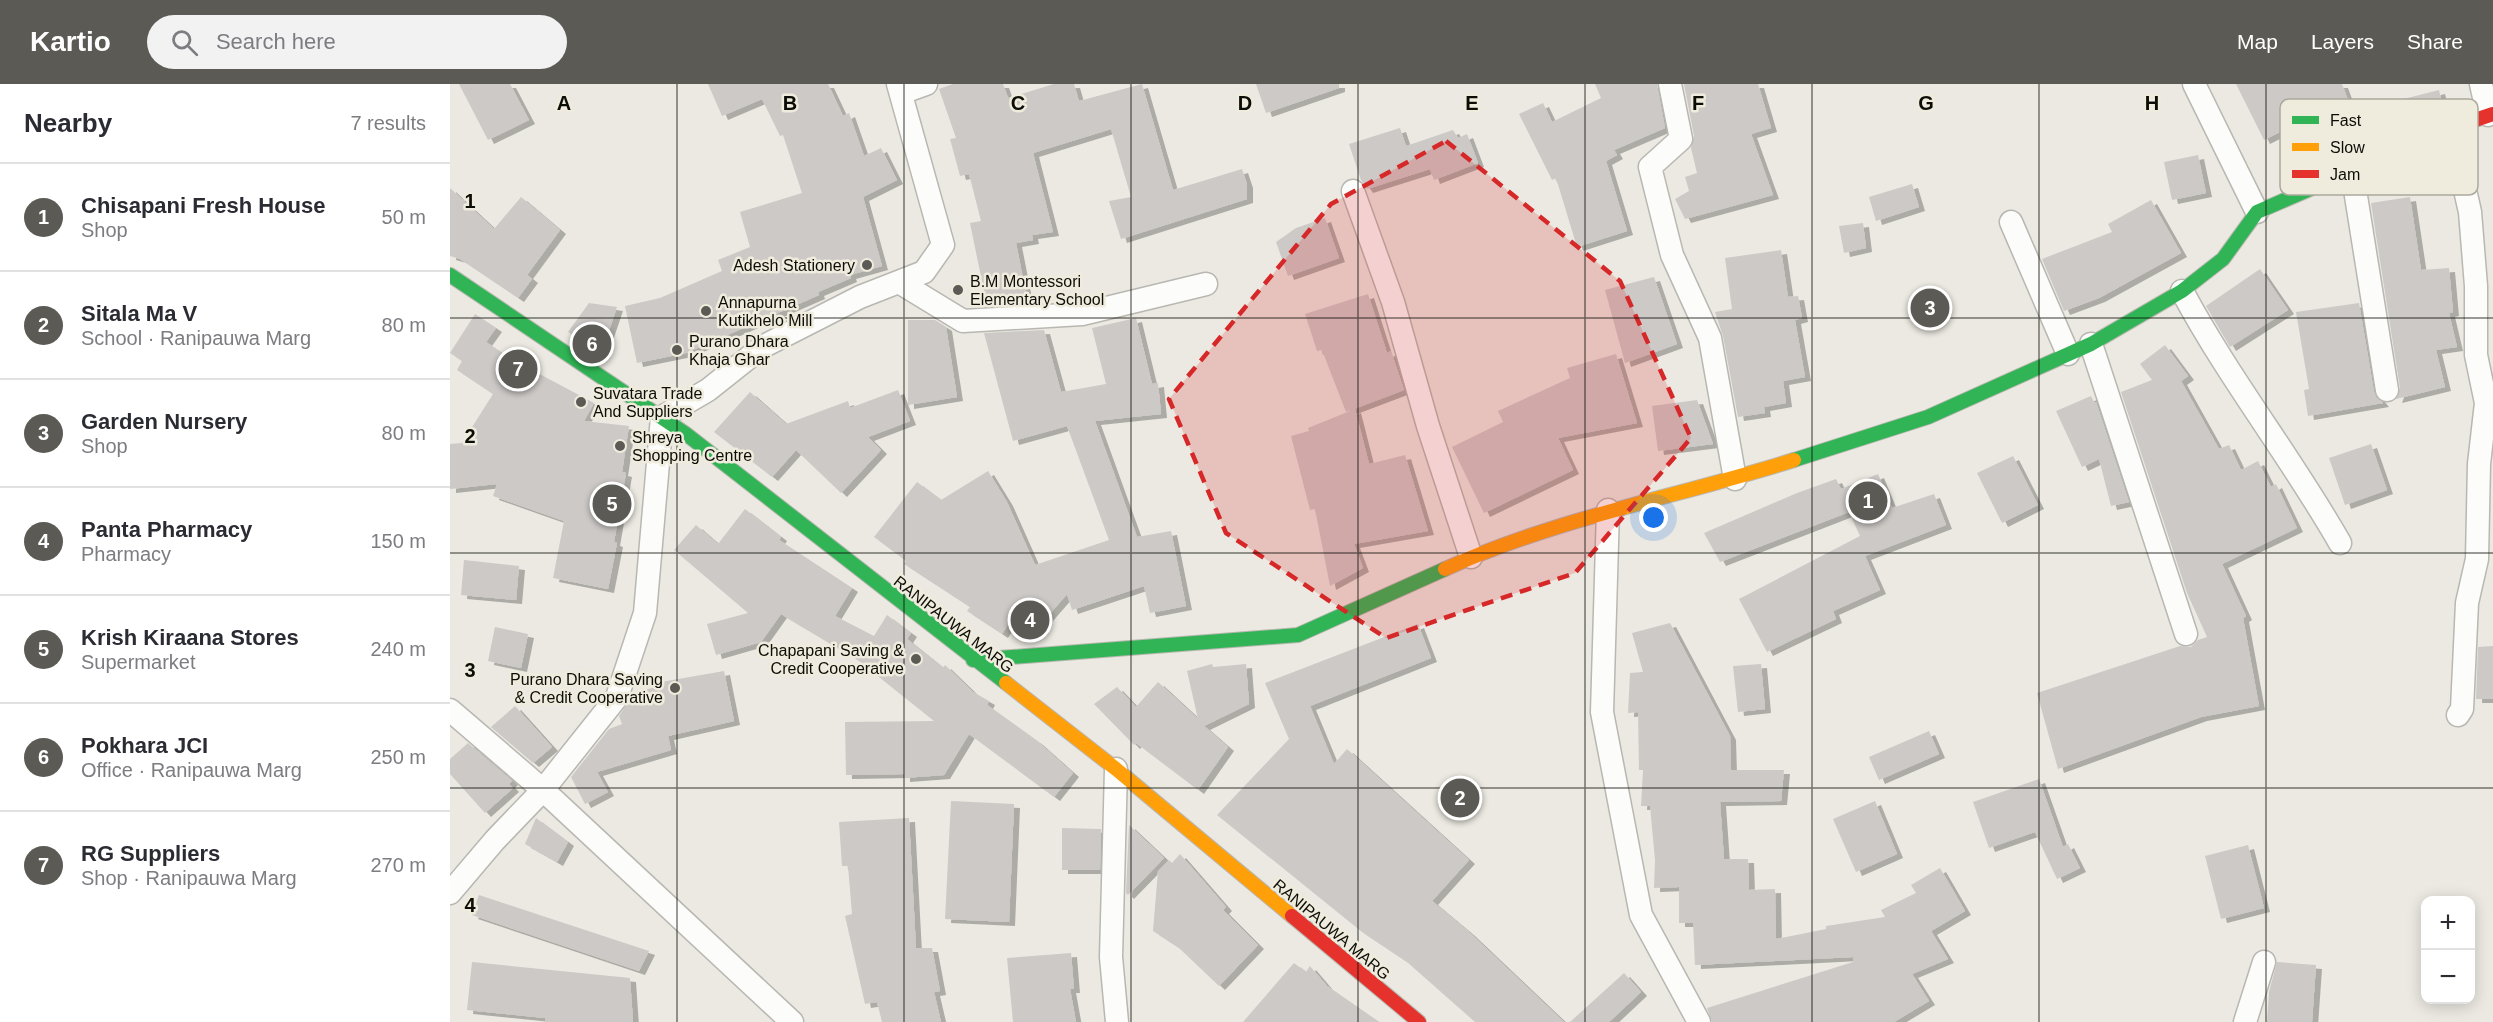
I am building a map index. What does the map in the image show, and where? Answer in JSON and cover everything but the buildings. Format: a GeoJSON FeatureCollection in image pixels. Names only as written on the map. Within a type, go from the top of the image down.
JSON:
{"type":"FeatureCollection","features":[{"type":"Feature","properties":{"kind":"main road"},"geometry":{"type":"LineString","coordinates":[[973,660],[1298,634],[1471,557],[1608,510],[1735,479],[1928,417],[2091,344],[2182,291],[2223,259],[2257,212],[2296,195]]}},
{"type":"Feature","properties":{"kind":"main road","name":"RANIPAUWA MARG"},"geometry":{"type":"LineString","coordinates":[[450,275],[662,417],[1116,769],[1419,1022]]}},
{"type":"Feature","properties":{"kind":"street"},"geometry":{"type":"LineString","coordinates":[[450,893],[495,840],[543,790],[617,697],[645,613],[662,417],[708,390],[762,347],[860,297],[924,272],[943,245],[900,88],[926,84]]}},
{"type":"Feature","properties":{"kind":"street"},"geometry":{"type":"LineString","coordinates":[[1670,84],[1681,139],[1650,167],[1671,255],[1710,338],[1735,479]]}},
{"type":"Feature","properties":{"kind":"street"},"geometry":{"type":"LineString","coordinates":[[2194,84],[2257,212]]}},
{"type":"Feature","properties":{"kind":"street"},"geometry":{"type":"LineString","coordinates":[[2481,84],[2490,115]]}},
{"type":"Feature","properties":{"kind":"street"},"geometry":{"type":"LineString","coordinates":[[1353,191],[1393,302],[1428,426],[1471,557]]}},
{"type":"Feature","properties":{"kind":"street"},"geometry":{"type":"LineString","coordinates":[[2356,195],[2387,390]]}},
{"type":"Feature","properties":{"kind":"street"},"geometry":{"type":"LineString","coordinates":[[2458,715],[2462,709],[2467,603],[2477,560],[2479,464],[2490,403],[2476,355],[2476,286],[2470,212],[2466,195]]}},
{"type":"Feature","properties":{"kind":"street"},"geometry":{"type":"LineString","coordinates":[[2011,222],[2068,354]]}},
{"type":"Feature","properties":{"kind":"street"},"geometry":{"type":"LineString","coordinates":[[899,282],[963,321],[1082,314],[1206,284]]}},
{"type":"Feature","properties":{"kind":"street"},"geometry":{"type":"LineString","coordinates":[[2182,291],[2208,339],[2279,447],[2301,476],[2340,543]]}},
{"type":"Feature","properties":{"kind":"street"},"geometry":{"type":"LineString","coordinates":[[2091,344],[2186,634]]}},
{"type":"Feature","properties":{"kind":"street"},"geometry":{"type":"LineString","coordinates":[[1608,510],[1602,712],[1641,915],[1699,1022]]}},
{"type":"Feature","properties":{"kind":"street"},"geometry":{"type":"LineString","coordinates":[[450,710],[543,790],[792,1022]]}},
{"type":"Feature","properties":{"kind":"street"},"geometry":{"type":"LineString","coordinates":[[1116,769],[1111,957],[1117,1022]]}},
{"type":"Feature","properties":{"kind":"street"},"geometry":{"type":"LineString","coordinates":[[2245,1022],[2264,962]]}},
{"type":"Feature","properties":{"kind":"highlighted area"},"geometry":{"type":"Polygon","coordinates":[[[1446,141],[1620,281],[1691,438],[1575,573],[1386,638],[1226,533],[1169,399],[1331,204],[1446,141]]]}},
{"type":"Feature","properties":{"kind":"traffic: fast"},"geometry":{"type":"LineString","coordinates":[[1794,460],[1928,417],[2091,344],[2182,291],[2223,259],[2257,212],[2296,195]]}},
{"type":"Feature","properties":{"kind":"traffic: fast"},"geometry":{"type":"LineString","coordinates":[[450,275],[686,434],[1006,683]]}},
{"type":"Feature","properties":{"kind":"traffic: fast"},"geometry":{"type":"LineString","coordinates":[[973,660],[1298,635],[1445,569]]}},
{"type":"Feature","properties":{"kind":"traffic: slow"},"geometry":{"type":"LineString","coordinates":[[1445,569],[1487,551],[1574,522],[1794,460]]}},
{"type":"Feature","properties":{"kind":"traffic: slow"},"geometry":{"type":"LineString","coordinates":[[1006,683],[1116,769],[1292,916]]}},
{"type":"Feature","properties":{"kind":"traffic: jam"},"geometry":{"type":"LineString","coordinates":[[2478,119],[2493,114]]}},
{"type":"Feature","properties":{"kind":"traffic: jam"},"geometry":{"type":"LineString","coordinates":[[1292,916],[1419,1022]]}},
{"type":"Feature","properties":{"kind":"place","name":"Adesh Stationery"},"geometry":{"type":"Point","coordinates":[867,265]}},
{"type":"Feature","properties":{"kind":"place","name":"B.M Montessori Elementary School"},"geometry":{"type":"Point","coordinates":[958,290]}},
{"type":"Feature","properties":{"kind":"place","name":"Garden Nursery"},"geometry":{"type":"Point","coordinates":[1930,308]}},
{"type":"Feature","properties":{"kind":"place","name":"Annapurna Kutikhelo Mill"},"geometry":{"type":"Point","coordinates":[706,311]}},
{"type":"Feature","properties":{"kind":"place","name":"Pokhara JCI"},"geometry":{"type":"Point","coordinates":[592,344]}},
{"type":"Feature","properties":{"kind":"place","name":"Purano Dhara Khaja Ghar"},"geometry":{"type":"Point","coordinates":[677,350]}},
{"type":"Feature","properties":{"kind":"place","name":"RG Suppliers"},"geometry":{"type":"Point","coordinates":[518,369]}},
{"type":"Feature","properties":{"kind":"place","name":"Suvatara Trade And Suppliers"},"geometry":{"type":"Point","coordinates":[581,402]}},
{"type":"Feature","properties":{"kind":"place","name":"Shreya Shopping Centre"},"geometry":{"type":"Point","coordinates":[620,446]}},
{"type":"Feature","properties":{"kind":"place","name":"Chisapani Fresh House"},"geometry":{"type":"Point","coordinates":[1868,501]}},
{"type":"Feature","properties":{"kind":"place","name":"Krish Kiraana Stores"},"geometry":{"type":"Point","coordinates":[612,504]}},
{"type":"Feature","properties":{"kind":"place","name":"Panta Pharmacy"},"geometry":{"type":"Point","coordinates":[1030,620]}},
{"type":"Feature","properties":{"kind":"place","name":"Chapapani Saving & Credit Cooperative"},"geometry":{"type":"Point","coordinates":[916,659]}},
{"type":"Feature","properties":{"kind":"place","name":"Purano Dhara Saving & Credit Cooperative"},"geometry":{"type":"Point","coordinates":[675,688]}},
{"type":"Feature","properties":{"kind":"place","name":"Sitala Ma V"},"geometry":{"type":"Point","coordinates":[1460,798]}}]}
